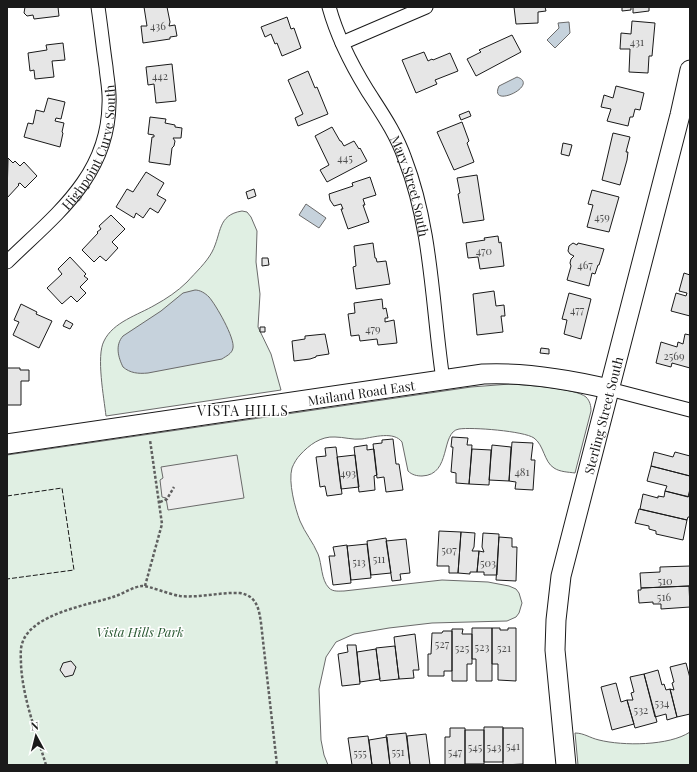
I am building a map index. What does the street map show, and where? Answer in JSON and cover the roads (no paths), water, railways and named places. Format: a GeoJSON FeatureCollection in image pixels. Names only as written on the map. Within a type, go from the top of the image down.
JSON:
{"type":"FeatureCollection","features":[{"type":"Feature","properties":{"kind":"street","name":"Highpoint Curve South"},"geometry":{"type":"LineString","coordinates":[[7,262],[74,196],[92,170],[100,152],[107,129],[110,103],[98,7]]}},
{"type":"Feature","properties":{"kind":"street","name":"Mary Street South"},"geometry":{"type":"LineString","coordinates":[[329,7],[342,43],[358,75],[395,135],[405,157],[415,186],[424,230],[443,380]]}},
{"type":"Feature","properties":{"kind":"street"},"geometry":{"type":"LineString","coordinates":[[342,43],[426,7]]}},
{"type":"Feature","properties":{"kind":"street","name":"Sterling Street South"},"geometry":{"type":"LineString","coordinates":[[566,765],[556,663],[555,632],[561,576],[680,115],[690,70]]}},
{"type":"Feature","properties":{"kind":"street","name":"Mailand Road East"},"geometry":{"type":"LineString","coordinates":[[7,444],[482,374],[523,374],[566,380],[609,389],[690,410]]}},
{"type":"Feature","properties":{"kind":"district","name":"VISTA HILLS"},"geometry":{"type":"Point","coordinates":[243,410]}},
{"type":"Feature","properties":{"kind":"park label","name":"Vista Hills Park"},"geometry":{"type":"Point","coordinates":[140,631]}}]}
